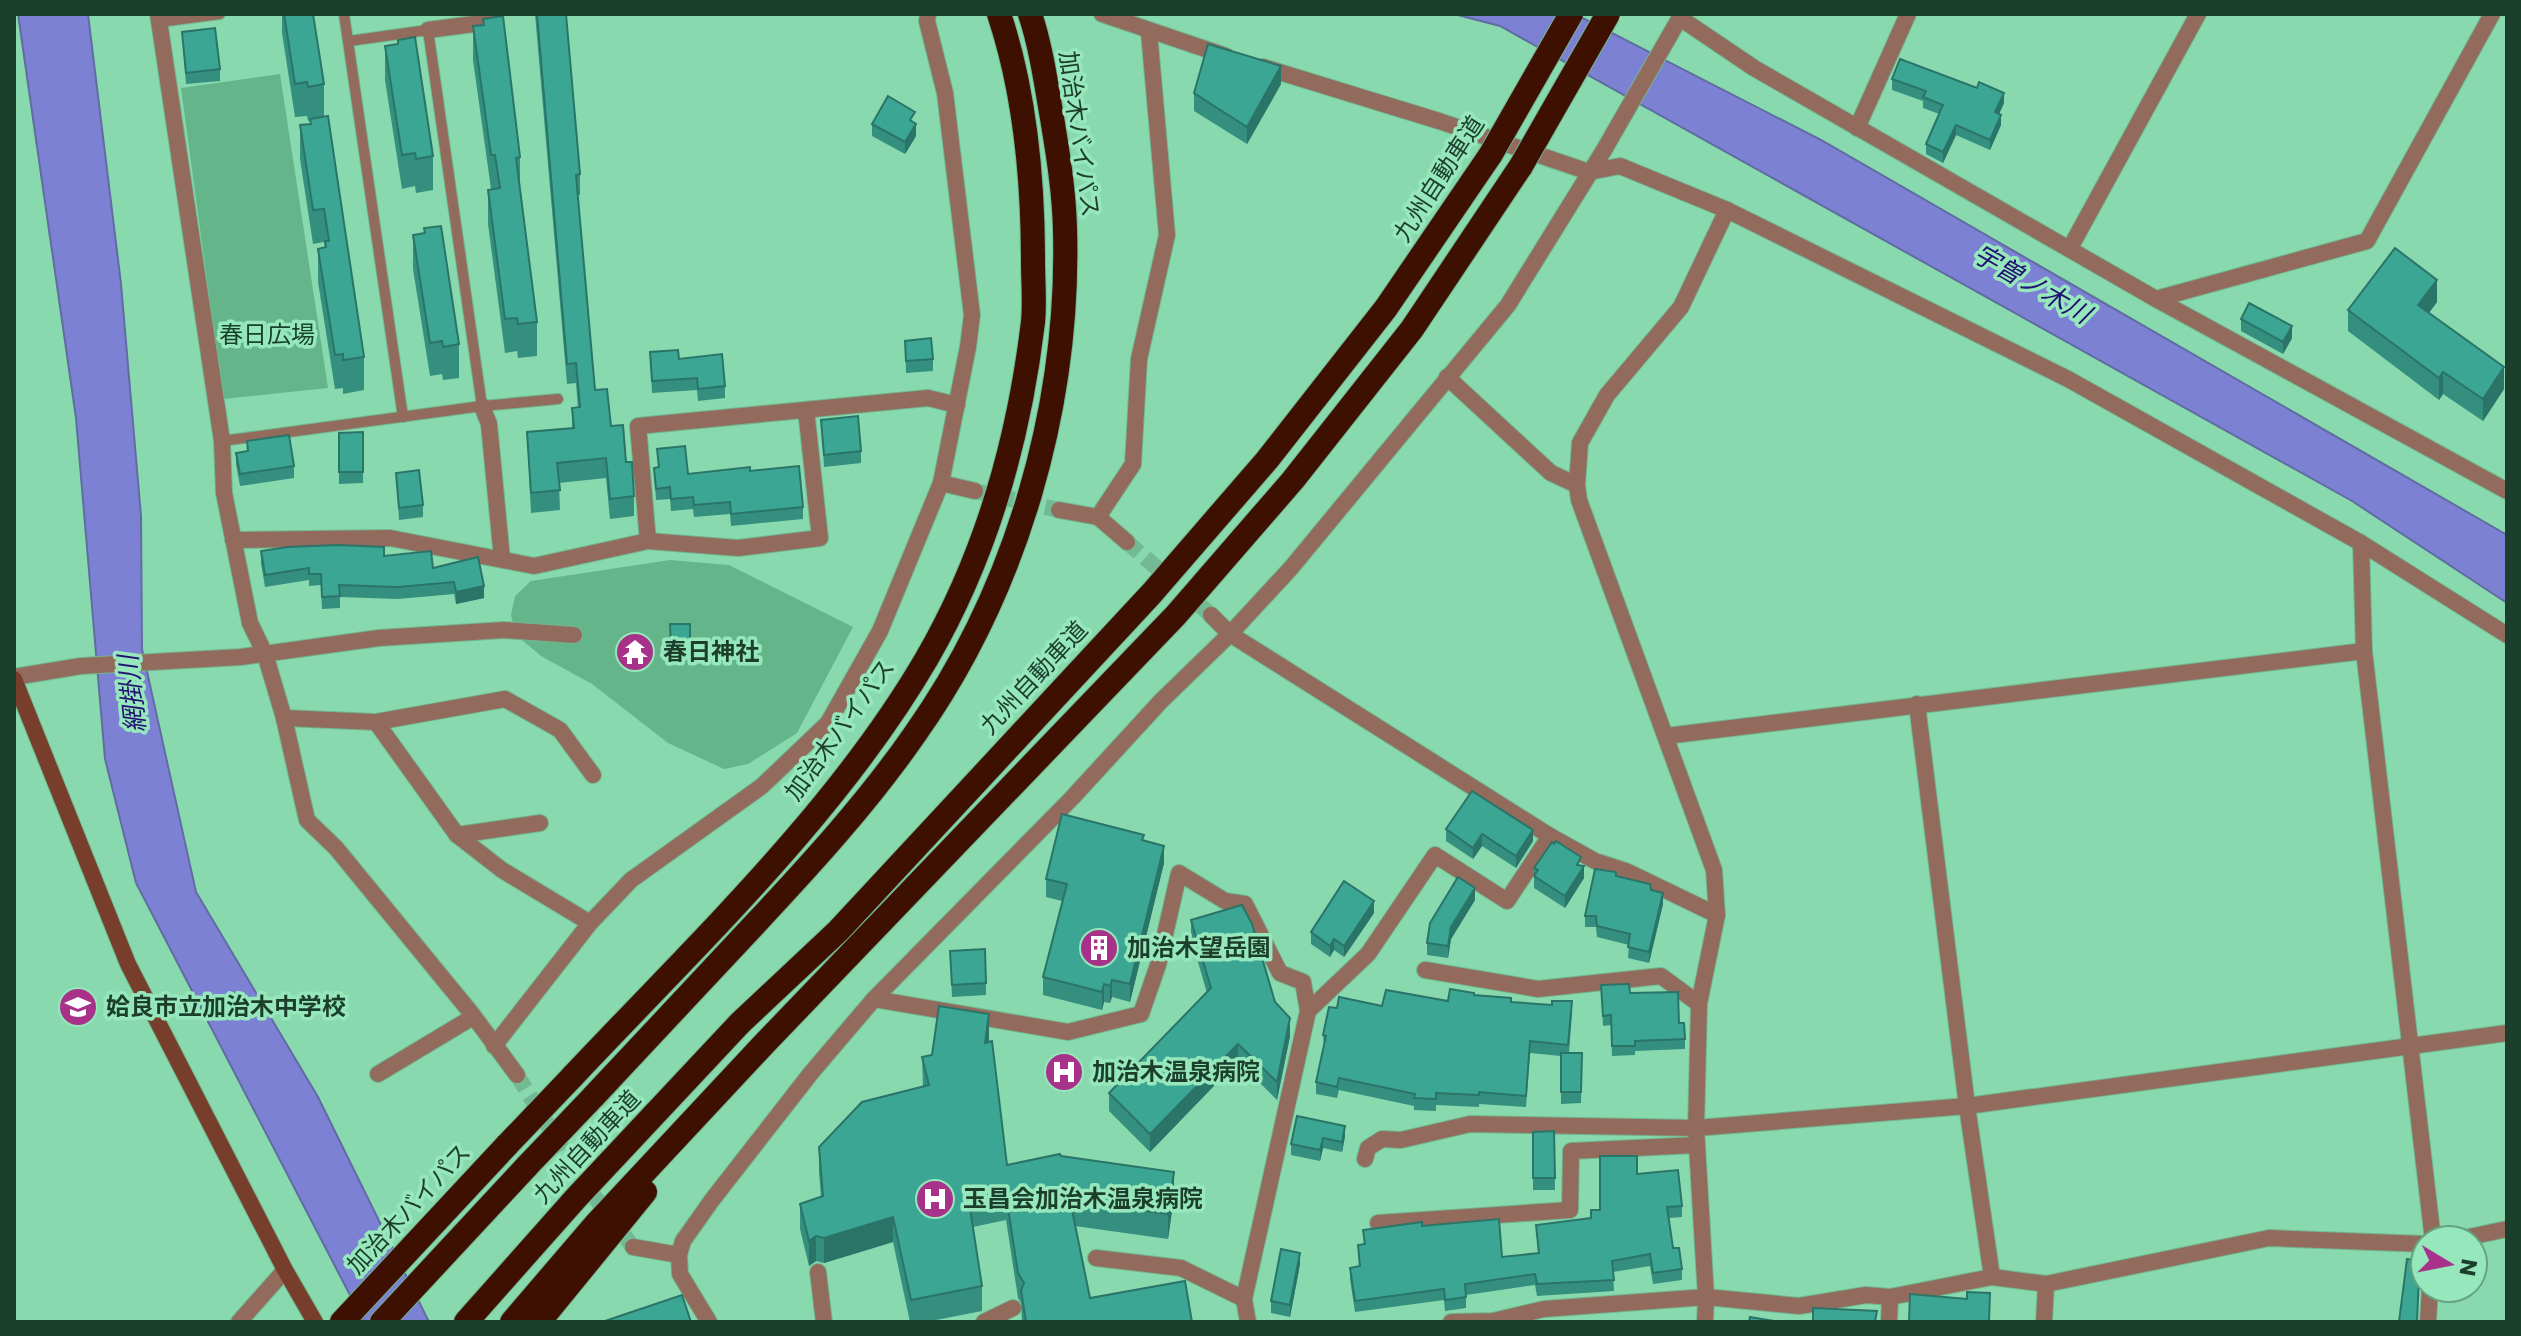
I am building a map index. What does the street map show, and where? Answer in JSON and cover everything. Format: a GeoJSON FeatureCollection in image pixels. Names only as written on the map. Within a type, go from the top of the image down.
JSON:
{"type":"FeatureCollection","features":[{"type":"Feature","properties":{"kind":"highway","name":"九州自動車道"},"geometry":{"type":"LineString","coordinates":[[466,1322],[576,1198],[740,1023],[838,931],[1152,593],[1267,460],[1386,308],[1491,154],[1571,14]]}},
{"type":"Feature","properties":{"kind":"highway"},"geometry":{"type":"LineString","coordinates":[[512,1322],[600,1233],[764,1044],[1176,615],[1293,480],[1412,329],[1521,166],[1608,14]]}},
{"type":"Feature","properties":{"kind":"highway","name":"加治木バイパス"},"geometry":{"type":"LineString","coordinates":[[382,1322],[804,872],[866,800],[917,733],[987,610],[1034,477],[1055,385],[1064,282],[1065,228],[1060,168],[1031,16]]}},
{"type":"Feature","properties":{"kind":"highway","name":"加治木バイパス"},"geometry":{"type":"LineString","coordinates":[[342,1322],[812,818],[879,733],[927,657],[976,557],[1007,467],[1033,320],[1033,214],[1021,110],[1000,18]]}},
{"type":"Feature","properties":{"kind":"highway"},"geometry":{"type":"LineString","coordinates":[[539,1322],[600,1233]]}},
{"type":"Feature","properties":{"kind":"street"},"geometry":{"type":"LineString","coordinates":[[428,30],[489,22],[488,14]]}},
{"type":"Feature","properties":{"kind":"street"},"geometry":{"type":"LineString","coordinates":[[494,1046],[590,923],[631,880],[762,786],[828,723],[880,631],[941,483],[972,315],[945,93],[927,21],[928,14]]}},
{"type":"Feature","properties":{"kind":"street"},"geometry":{"type":"LineString","coordinates":[[1102,14],[1149,32],[1439,121],[1589,172],[1620,166],[1727,210],[2068,379],[2361,543],[2507,635]]}},
{"type":"Feature","properties":{"kind":"street"},"geometry":{"type":"LineString","coordinates":[[1857,128],[1908,14]]}},
{"type":"Feature","properties":{"kind":"street"},"geometry":{"type":"LineString","coordinates":[[2070,248],[2198,14]]}},
{"type":"Feature","properties":{"kind":"street"},"geometry":{"type":"LineString","coordinates":[[2156,299],[2367,241],[2492,14]]}},
{"type":"Feature","properties":{"kind":"street"},"geometry":{"type":"LineString","coordinates":[[159,18],[222,441],[224,493],[250,623],[265,654],[284,718],[307,820],[336,848],[517,1075]]}},
{"type":"Feature","properties":{"kind":"street"},"geometry":{"type":"LineString","coordinates":[[709,1322],[680,1274],[679,1255],[683,1241],[712,1200],[811,1073],[874,999],[1072,798],[1161,701],[1230,634],[1291,568],[1508,305],[1604,150],[1678,20],[1754,68],[2156,299],[2507,491]]}},
{"type":"Feature","properties":{"kind":"street"},"geometry":{"type":"LineString","coordinates":[[1098,517],[1133,464],[1139,359],[1167,235],[1149,32]]}},
{"type":"Feature","properties":{"kind":"street"},"geometry":{"type":"LineString","coordinates":[[1705,1322],[1696,1128],[1699,1004],[1717,915],[1714,870],[1579,500],[1577,485],[1580,443],[1607,395],[1681,307],[1727,210]]}},
{"type":"Feature","properties":{"kind":"street"},"geometry":{"type":"LineString","coordinates":[[1447,377],[1551,473],[1577,485]]}},
{"type":"Feature","properties":{"kind":"street"},"geometry":{"type":"LineString","coordinates":[[648,541],[638,426],[928,398],[957,405]]}},
{"type":"Feature","properties":{"kind":"street"},"geometry":{"type":"LineString","coordinates":[[482,406],[489,424],[502,559]]}},
{"type":"Feature","properties":{"kind":"street"},"geometry":{"type":"LineString","coordinates":[[233,540],[390,538],[534,566],[648,541],[738,548],[820,538],[806,410]]}},
{"type":"Feature","properties":{"kind":"street"},"geometry":{"type":"LineString","coordinates":[[941,483],[975,491]]}},
{"type":"Feature","properties":{"kind":"street"},"geometry":{"type":"LineString","coordinates":[[1059,510],[1098,517],[1127,542]]}},
{"type":"Feature","properties":{"kind":"street"},"geometry":{"type":"LineString","coordinates":[[2361,543],[2364,651],[2431,1224]]}},
{"type":"Feature","properties":{"kind":"street"},"geometry":{"type":"LineString","coordinates":[[1211,615],[1230,634],[1550,836],[1595,861],[1626,871],[1717,915]]}},
{"type":"Feature","properties":{"kind":"street"},"geometry":{"type":"LineString","coordinates":[[315,1322],[285,1270],[128,964],[14,678],[81,666],[265,654],[379,638],[504,630],[574,635]]}},
{"type":"Feature","properties":{"kind":"street"},"geometry":{"type":"LineString","coordinates":[[1666,736],[2364,651]]}},
{"type":"Feature","properties":{"kind":"street"},"geometry":{"type":"LineString","coordinates":[[284,718],[376,722],[505,699],[560,730],[593,775]]}},
{"type":"Feature","properties":{"kind":"street"},"geometry":{"type":"LineString","coordinates":[[1917,704],[1967,1106],[1992,1277]]}},
{"type":"Feature","properties":{"kind":"street"},"geometry":{"type":"LineString","coordinates":[[376,722],[457,835],[502,870],[590,923]]}},
{"type":"Feature","properties":{"kind":"street"},"geometry":{"type":"LineString","coordinates":[[457,835],[540,823]]}},
{"type":"Feature","properties":{"kind":"street"},"geometry":{"type":"LineString","coordinates":[[1308,1011],[1368,954],[1435,855],[1507,901],[1550,836]]}},
{"type":"Feature","properties":{"kind":"street"},"geometry":{"type":"LineString","coordinates":[[874,999],[1068,1032],[1141,1014],[1158,965],[1179,873],[1225,901],[1245,904],[1280,973],[1303,982],[1308,1011],[1244,1299],[1248,1322]]}},
{"type":"Feature","properties":{"kind":"street"},"geometry":{"type":"LineString","coordinates":[[1425,970],[1538,989],[1661,976],[1699,1004]]}},
{"type":"Feature","properties":{"kind":"street"},"geometry":{"type":"LineString","coordinates":[[378,1074],[473,1017]]}},
{"type":"Feature","properties":{"kind":"street"},"geometry":{"type":"LineString","coordinates":[[1365,1159],[1368,1148],[1382,1139],[1401,1140],[1470,1124],[1696,1128],[1967,1106],[2507,1033]]}},
{"type":"Feature","properties":{"kind":"street"},"geometry":{"type":"LineString","coordinates":[[1378,1223],[1570,1210],[1571,1151],[1697,1145]]}},
{"type":"Feature","properties":{"kind":"street"},"geometry":{"type":"LineString","coordinates":[[1451,1322],[1493,1321],[1544,1309],[1706,1297],[1800,1314],[1866,1295],[1890,1297],[1992,1277],[2046,1284],[2269,1238],[2409,1243]]}},
{"type":"Feature","properties":{"kind":"street"},"geometry":{"type":"LineString","coordinates":[[633,1247],[679,1255]]}},
{"type":"Feature","properties":{"kind":"street"},"geometry":{"type":"LineString","coordinates":[[1096,1258],[1181,1268],[1244,1299]]}},
{"type":"Feature","properties":{"kind":"street"},"geometry":{"type":"LineString","coordinates":[[239,1322],[285,1270]]}},
{"type":"Feature","properties":{"kind":"street"},"geometry":{"type":"LineString","coordinates":[[818,1272],[824,1322]]}},
{"type":"Feature","properties":{"kind":"street"},"geometry":{"type":"LineString","coordinates":[[2044,1322],[2046,1284]]}},
{"type":"Feature","properties":{"kind":"street"},"geometry":{"type":"LineString","coordinates":[[1889,1322],[1890,1297]]}},
{"type":"Feature","properties":{"kind":"street"},"geometry":{"type":"LineString","coordinates":[[984,1322],[1013,1308]]}},
{"type":"Feature","properties":{"kind":"lane"},"geometry":{"type":"LineString","coordinates":[[159,18],[220,14]]}},
{"type":"Feature","properties":{"kind":"lane"},"geometry":{"type":"LineString","coordinates":[[344,14],[403,417]]}},
{"type":"Feature","properties":{"kind":"lane"},"geometry":{"type":"LineString","coordinates":[[349,41],[428,30],[482,406]]}},
{"type":"Feature","properties":{"kind":"lane"},"geometry":{"type":"LineString","coordinates":[[222,441],[482,406],[558,399]]}},
{"type":"Feature","properties":{"kind":"green space","name":"春日広場"},"geometry":{"type":"Polygon","coordinates":[[[280,74],[328,388],[223,399],[181,88],[280,74]]]}},
{"type":"Feature","properties":{"kind":"green space"},"geometry":{"type":"Polygon","coordinates":[[[670,560],[729,565],[853,627],[797,733],[748,764],[724,769],[668,743],[592,684],[541,656],[516,635],[511,615],[515,596],[531,581],[670,560]]]}},
{"type":"Feature","properties":{"kind":"water","name":"網掛川"},"geometry":{"type":"Polygon","coordinates":[[[18,14],[88,14],[121,284],[141,516],[142,649],[196,892],[318,1097],[429,1322],[364,1322],[136,883],[105,759],[76,418],[18,14]]]}},
{"type":"Feature","properties":{"kind":"water","name":"宇曽ノ木川"},"geometry":{"type":"Polygon","coordinates":[[[1454,14],[1575,14],[1821,140],[2507,535],[2507,603],[2352,501],[1500,26],[1454,14]]]}},
{"type":"Feature","properties":{"kind":"building"},"geometry":{"type":"Polygon","coordinates":[[[284,14],[313,14],[324,84],[308,87],[307,82],[295,84],[284,14]]]}},
{"type":"Feature","properties":{"kind":"building"},"geometry":{"type":"Polygon","coordinates":[[[537,14],[566,14],[580,174],[576,175],[595,390],[607,389],[611,426],[623,425],[626,462],[632,462],[634,496],[610,499],[606,458],[557,463],[560,490],[531,493],[527,432],[574,428],[572,408],[580,407],[576,363],[567,364],[537,14]]]}},
{"type":"Feature","properties":{"kind":"building"},"geometry":{"type":"Polygon","coordinates":[[[503,16],[520,157],[516,158],[537,322],[518,324],[517,318],[505,319],[488,190],[500,188],[495,155],[491,155],[473,26],[484,25],[483,19],[503,16]]]}},
{"type":"Feature","properties":{"kind":"building"},"geometry":{"type":"Polygon","coordinates":[[[215,28],[220,69],[186,73],[182,32],[215,28]]]}},
{"type":"Feature","properties":{"kind":"building"},"geometry":{"type":"Polygon","coordinates":[[[415,37],[433,156],[416,159],[415,153],[402,155],[385,46],[415,37]]]}},
{"type":"Feature","properties":{"kind":"building"},"geometry":{"type":"Polygon","coordinates":[[[1208,44],[1281,66],[1247,127],[1194,93],[1208,44]]]}},
{"type":"Feature","properties":{"kind":"building"},"geometry":{"type":"Polygon","coordinates":[[[1900,59],[1977,88],[1979,82],[2004,93],[1995,112],[2001,115],[1990,140],[1956,125],[1943,152],[1926,144],[1943,105],[1923,97],[1926,91],[1892,79],[1900,59]]]}},
{"type":"Feature","properties":{"kind":"building"},"geometry":{"type":"Polygon","coordinates":[[[888,96],[915,112],[910,120],[916,124],[905,142],[872,124],[888,96]]]}},
{"type":"Feature","properties":{"kind":"building"},"geometry":{"type":"Polygon","coordinates":[[[328,116],[364,357],[343,360],[343,354],[335,355],[318,249],[326,247],[325,241],[329,241],[324,209],[313,210],[300,125],[311,124],[310,119],[328,116]]]}},
{"type":"Feature","properties":{"kind":"building"},"geometry":{"type":"Polygon","coordinates":[[[441,226],[459,344],[443,347],[442,341],[430,343],[413,235],[425,233],[424,228],[441,226]]]}},
{"type":"Feature","properties":{"kind":"building"},"geometry":{"type":"Polygon","coordinates":[[[2395,248],[2437,280],[2418,305],[2504,367],[2483,399],[2443,372],[2439,378],[2348,310],[2395,248]]]}},
{"type":"Feature","properties":{"kind":"building"},"geometry":{"type":"Polygon","coordinates":[[[2249,303],[2292,326],[2283,342],[2241,319],[2249,303]]]}},
{"type":"Feature","properties":{"kind":"building"},"geometry":{"type":"Polygon","coordinates":[[[931,338],[933,359],[906,361],[905,341],[931,338]]]}},
{"type":"Feature","properties":{"kind":"building"},"geometry":{"type":"Polygon","coordinates":[[[678,350],[679,359],[722,354],[725,386],[698,389],[697,378],[652,381],[650,352],[678,350]]]}},
{"type":"Feature","properties":{"kind":"building"},"geometry":{"type":"Polygon","coordinates":[[[858,416],[861,451],[824,455],[821,420],[858,416]]]}},
{"type":"Feature","properties":{"kind":"building"},"geometry":{"type":"Polygon","coordinates":[[[363,432],[363,472],[339,472],[339,433],[363,432]]]}},
{"type":"Feature","properties":{"kind":"building"},"geometry":{"type":"Polygon","coordinates":[[[289,435],[294,466],[240,474],[236,453],[248,451],[247,441],[289,435]]]}},
{"type":"Feature","properties":{"kind":"building"},"geometry":{"type":"Polygon","coordinates":[[[685,446],[688,474],[750,467],[750,471],[799,466],[803,507],[731,514],[730,502],[694,505],[693,497],[671,499],[670,487],[656,489],[654,468],[659,467],[657,449],[685,446]]]}},
{"type":"Feature","properties":{"kind":"building"},"geometry":{"type":"Polygon","coordinates":[[[419,470],[423,505],[399,508],[396,473],[419,470]]]}},
{"type":"Feature","properties":{"kind":"building"},"geometry":{"type":"Polygon","coordinates":[[[338,545],[384,547],[384,556],[431,551],[433,568],[478,557],[484,586],[456,592],[454,582],[398,587],[339,585],[340,596],[322,597],[321,574],[309,574],[309,568],[265,575],[261,551],[338,545]]]}},
{"type":"Feature","properties":{"kind":"building"},"geometry":{"type":"Polygon","coordinates":[[[670,624],[690,624],[690,645],[671,646],[670,624]]]}},
{"type":"Feature","properties":{"kind":"building"},"geometry":{"type":"Polygon","coordinates":[[[1472,791],[1533,830],[1516,856],[1482,834],[1473,848],[1446,829],[1472,791]]]}},
{"type":"Feature","properties":{"kind":"building","name":"加治木望岳園"},"geometry":{"type":"Polygon","coordinates":[[[1062,814],[1144,835],[1142,840],[1164,846],[1130,984],[1112,980],[1110,986],[1104,984],[1102,992],[1043,977],[1067,884],[1046,879],[1062,814]]]}},
{"type":"Feature","properties":{"kind":"building"},"geometry":{"type":"Polygon","coordinates":[[[1556,841],[1581,857],[1577,865],[1584,866],[1565,896],[1534,876],[1538,870],[1534,868],[1552,842],[1554,844],[1556,841]]]}},
{"type":"Feature","properties":{"kind":"building"},"geometry":{"type":"Polygon","coordinates":[[[1595,869],[1616,872],[1616,876],[1650,884],[1651,890],[1663,893],[1649,952],[1628,947],[1630,934],[1597,926],[1596,916],[1585,916],[1595,869]]]}},
{"type":"Feature","properties":{"kind":"building"},"geometry":{"type":"Polygon","coordinates":[[[1458,877],[1475,888],[1451,927],[1448,946],[1427,943],[1430,923],[1458,877]]]}},
{"type":"Feature","properties":{"kind":"building"},"geometry":{"type":"Polygon","coordinates":[[[1344,881],[1374,901],[1344,946],[1334,939],[1330,946],[1311,932],[1344,881]]]}},
{"type":"Feature","properties":{"kind":"building"},"geometry":{"type":"Polygon","coordinates":[[[1242,905],[1252,924],[1275,1002],[1290,1018],[1277,1082],[1238,1044],[1150,1134],[1109,1093],[1211,988],[1191,920],[1242,905]]]}},
{"type":"Feature","properties":{"kind":"building"},"geometry":{"type":"Polygon","coordinates":[[[985,949],[986,983],[952,985],[950,951],[985,949]]]}},
{"type":"Feature","properties":{"kind":"building"},"geometry":{"type":"Polygon","coordinates":[[[1629,984],[1630,993],[1678,992],[1679,1023],[1684,1023],[1685,1039],[1635,1041],[1635,1046],[1612,1046],[1611,1015],[1603,1016],[1601,985],[1629,984]]]}},
{"type":"Feature","properties":{"kind":"building"},"geometry":{"type":"Polygon","coordinates":[[[1450,989],[1474,995],[1511,998],[1511,1002],[1552,1005],[1552,1001],[1572,1001],[1568,1045],[1530,1041],[1526,1096],[1479,1092],[1479,1095],[1436,1093],[1436,1099],[1414,1098],[1415,1094],[1339,1078],[1337,1087],[1316,1082],[1329,1007],[1337,1008],[1339,997],[1382,1006],[1386,990],[1448,1001],[1450,989]]]}},
{"type":"Feature","properties":{"kind":"building"},"geometry":{"type":"Polygon","coordinates":[[[939,1006],[989,1014],[985,1043],[992,1041],[1007,1165],[1060,1154],[1174,1172],[1168,1214],[1070,1200],[1090,1298],[1185,1281],[1192,1322],[1026,1322],[1021,1290],[1024,1283],[1018,1273],[1006,1195],[969,1202],[982,1286],[911,1300],[893,1217],[824,1238],[816,1236],[809,1241],[800,1204],[823,1196],[819,1147],[862,1102],[929,1085],[922,1057],[932,1055],[939,1006]]]}},
{"type":"Feature","properties":{"kind":"building"},"geometry":{"type":"Polygon","coordinates":[[[1561,1053],[1582,1053],[1581,1092],[1561,1092],[1561,1053]]]}},
{"type":"Feature","properties":{"kind":"building"},"geometry":{"type":"Polygon","coordinates":[[[1297,1116],[1345,1126],[1342,1142],[1323,1138],[1320,1150],[1291,1144],[1297,1116]]]}},
{"type":"Feature","properties":{"kind":"building"},"geometry":{"type":"Polygon","coordinates":[[[1554,1131],[1555,1178],[1533,1178],[1533,1132],[1554,1131]]]}},
{"type":"Feature","properties":{"kind":"building"},"geometry":{"type":"Polygon","coordinates":[[[1600,1156],[1637,1156],[1637,1174],[1678,1170],[1682,1206],[1667,1207],[1673,1248],[1679,1248],[1682,1269],[1653,1273],[1650,1254],[1612,1261],[1614,1280],[1537,1284],[1535,1274],[1465,1284],[1466,1297],[1445,1300],[1444,1289],[1355,1301],[1350,1268],[1360,1266],[1358,1245],[1365,1244],[1363,1230],[1422,1222],[1422,1226],[1499,1219],[1502,1257],[1539,1253],[1536,1225],[1591,1218],[1591,1210],[1600,1210],[1600,1156]]]}},
{"type":"Feature","properties":{"kind":"building"},"geometry":{"type":"Polygon","coordinates":[[[1281,1249],[1300,1253],[1290,1305],[1271,1301],[1281,1249]]]}},
{"type":"Feature","properties":{"kind":"building"},"geometry":{"type":"Polygon","coordinates":[[[2409,1259],[2409,1304],[2418,1304],[2417,1322],[2399,1322],[2409,1259]]]}},
{"type":"Feature","properties":{"kind":"building"},"geometry":{"type":"Polygon","coordinates":[[[1967,1292],[1990,1293],[1989,1322],[1909,1322],[1910,1294],[1967,1299],[1967,1292]]]}},
{"type":"Feature","properties":{"kind":"building"},"geometry":{"type":"Polygon","coordinates":[[[682,1295],[691,1322],[602,1322],[682,1295]]]}},
{"type":"Feature","properties":{"kind":"building"},"geometry":{"type":"Polygon","coordinates":[[[1813,1308],[1877,1311],[1875,1322],[1813,1322],[1813,1308]]]}},
{"type":"Feature","properties":{"kind":"building"},"geometry":{"type":"Polygon","coordinates":[[[1750,1317],[1780,1322],[1749,1322],[1750,1317]]]}},
{"type":"Feature","properties":{"kind":"tunnel"},"geometry":{"type":"LineString","coordinates":[[975,491],[1059,510]]}},
{"type":"Feature","properties":{"kind":"tunnel"},"geometry":{"type":"LineString","coordinates":[[1127,542],[1211,615]]}},
{"type":"Feature","properties":{"kind":"tunnel"},"geometry":{"type":"LineString","coordinates":[[517,1075],[581,1179],[633,1247]]}},
{"type":"Feature","properties":{"kind":"place","name":"春日神社"},"geometry":{"type":"Point","coordinates":[635,652]}},
{"type":"Feature","properties":{"kind":"place","name":"加治木望岳園"},"geometry":{"type":"Point","coordinates":[1099,948]}},
{"type":"Feature","properties":{"kind":"place","name":"姶良市立加治木中学校"},"geometry":{"type":"Point","coordinates":[78,1007]}},
{"type":"Feature","properties":{"kind":"place","name":"加治木温泉病院"},"geometry":{"type":"Point","coordinates":[1064,1072]}},
{"type":"Feature","properties":{"kind":"place","name":"玉昌会加治木温泉病院"},"geometry":{"type":"Point","coordinates":[935,1199]}}]}
